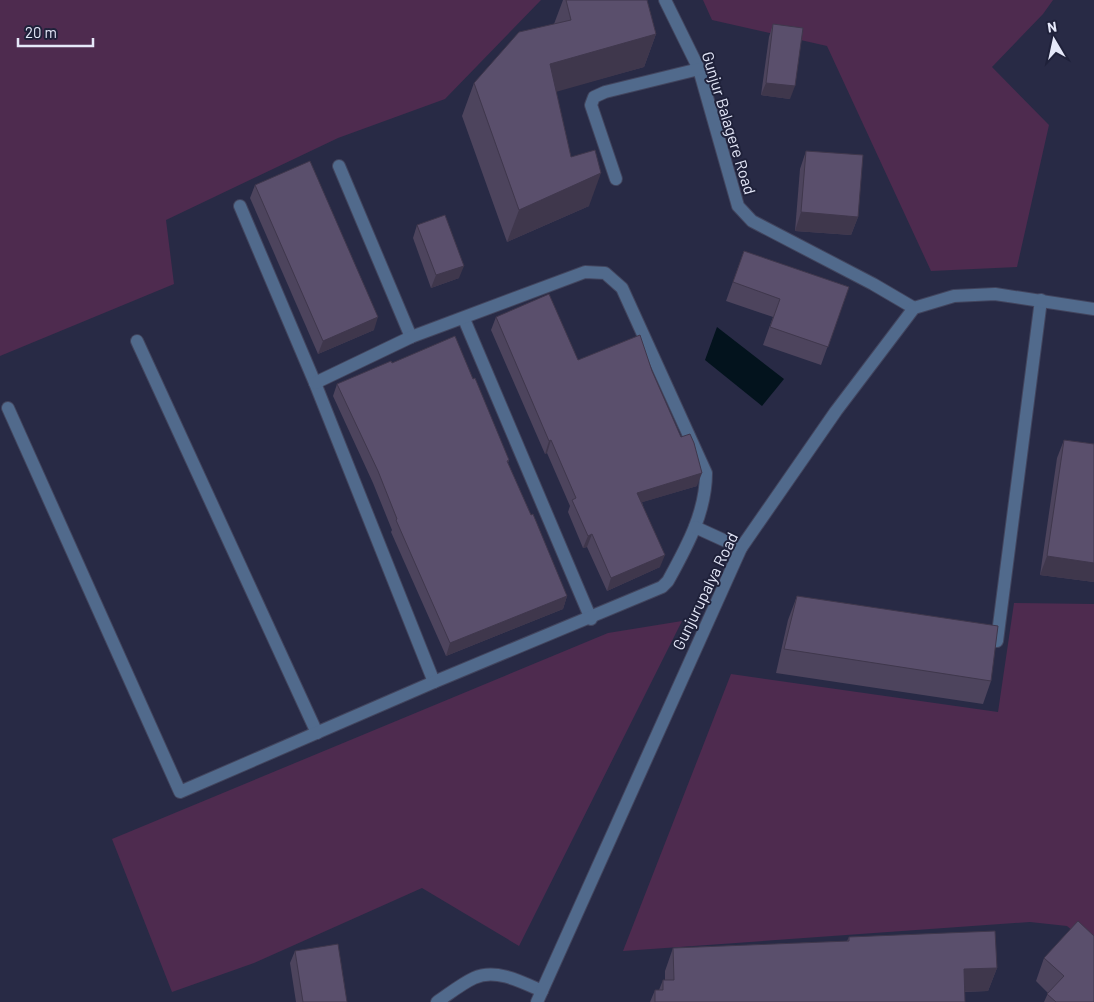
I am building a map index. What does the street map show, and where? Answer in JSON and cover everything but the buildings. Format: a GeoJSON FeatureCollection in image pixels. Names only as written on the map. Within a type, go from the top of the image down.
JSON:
{"type":"FeatureCollection","features":[{"type":"Feature","properties":{"kind":"street","name":"Gunjur Balagere Road"},"geometry":{"type":"LineString","coordinates":[[665,0],[699,69],[738,206],[752,222],[873,284],[914,308]]}},
{"type":"Feature","properties":{"kind":"street"},"geometry":{"type":"LineString","coordinates":[[616,180],[592,105],[594,98],[605,92],[699,69]]}},
{"type":"Feature","properties":{"kind":"street"},"geometry":{"type":"LineString","coordinates":[[339,166],[411,337]]}},
{"type":"Feature","properties":{"kind":"street"},"geometry":{"type":"LineString","coordinates":[[240,206],[314,383],[434,682]]}},
{"type":"Feature","properties":{"kind":"street"},"geometry":{"type":"LineString","coordinates":[[8,408],[180,792],[434,682],[591,619],[662,588],[668,581],[695,527],[704,501],[706,474],[622,288],[605,274],[585,272],[464,319],[411,337],[314,383]]}},
{"type":"Feature","properties":{"kind":"street"},"geometry":{"type":"LineString","coordinates":[[914,308],[954,296],[995,294],[1094,309]]}},
{"type":"Feature","properties":{"kind":"street"},"geometry":{"type":"LineString","coordinates":[[970,636],[997,641],[1041,300]]}},
{"type":"Feature","properties":{"kind":"street","name":"Gunjurupalya Road"},"geometry":{"type":"LineString","coordinates":[[540,996],[741,548],[836,411],[914,308]]}},
{"type":"Feature","properties":{"kind":"street"},"geometry":{"type":"LineString","coordinates":[[464,319],[591,619]]}},
{"type":"Feature","properties":{"kind":"street"},"geometry":{"type":"LineString","coordinates":[[137,341],[317,733]]}},
{"type":"Feature","properties":{"kind":"street"},"geometry":{"type":"LineString","coordinates":[[695,527],[741,548]]}},
{"type":"Feature","properties":{"kind":"street"},"geometry":{"type":"LineString","coordinates":[[437,1002],[474,978],[485,975],[515,979],[540,996]]}},
{"type":"Feature","properties":{"kind":"shaded area"},"geometry":{"type":"Polygon","coordinates":[[[0,0],[541,0],[445,99],[338,138],[166,220],[174,284],[0,356],[0,0]]]}},
{"type":"Feature","properties":{"kind":"shaded area"},"geometry":{"type":"Polygon","coordinates":[[[703,0],[1053,0],[1043,14],[992,67],[1049,125],[1017,267],[931,271],[827,46],[712,20],[703,0]]]}},
{"type":"Feature","properties":{"kind":"shaded area"},"geometry":{"type":"Polygon","coordinates":[[[1014,603],[1094,604],[1094,949],[1067,926],[1030,922],[623,951],[731,674],[998,712],[1014,603]]]}},
{"type":"Feature","properties":{"kind":"shaded area"},"geometry":{"type":"Polygon","coordinates":[[[682,621],[519,946],[422,888],[254,963],[172,992],[112,839],[608,633],[682,621]]]}},
{"type":"Feature","properties":{"kind":"water"},"geometry":{"type":"Polygon","coordinates":[[[717,327],[784,379],[762,406],[705,360],[717,327]]]}}]}
